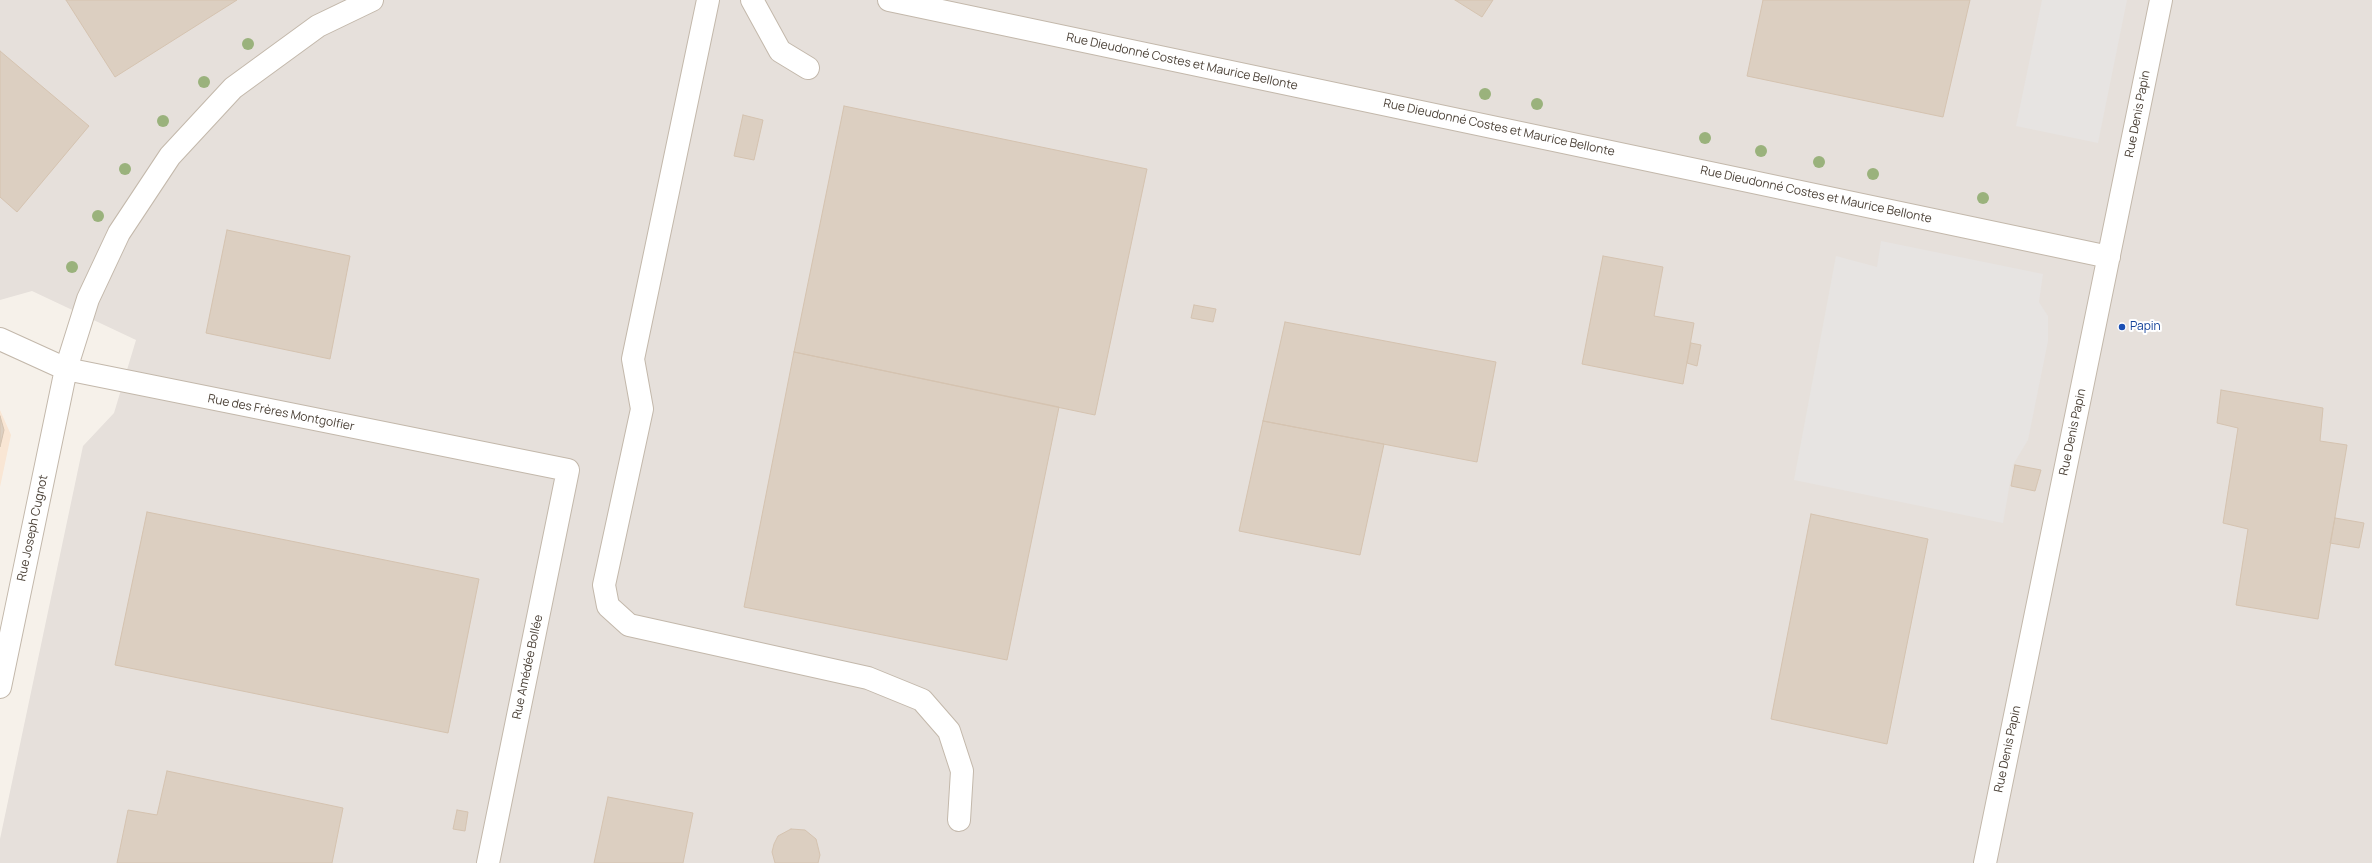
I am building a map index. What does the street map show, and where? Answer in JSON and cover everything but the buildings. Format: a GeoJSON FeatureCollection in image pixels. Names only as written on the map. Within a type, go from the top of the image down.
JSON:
{"type":"FeatureCollection","features":[{"type":"Feature","properties":{"kind":"street"},"geometry":{"type":"LineString","coordinates":[[66,369],[88,299],[119,233],[170,156],[233,88],[318,26],[372,0]]}},
{"type":"Feature","properties":{"kind":"street"},"geometry":{"type":"LineString","coordinates":[[708,0],[633,359],[642,409],[604,586],[608,606],[629,625],[868,678],[922,700],[949,731],[962,771],[959,820]]}},
{"type":"Feature","properties":{"kind":"street"},"geometry":{"type":"LineString","coordinates":[[752,0],[780,51],[808,68]]}},
{"type":"Feature","properties":{"kind":"street","name":"Rue Dieudonné Costes et Maurice Bellonte"},"geometry":{"type":"LineString","coordinates":[[889,0],[2109,257]]}},
{"type":"Feature","properties":{"kind":"street","name":"Rue Denis Papin"},"geometry":{"type":"LineString","coordinates":[[1985,863],[2161,0]]}},
{"type":"Feature","properties":{"kind":"street","name":"Rue des Frères Montgolfier"},"geometry":{"type":"LineString","coordinates":[[0,339],[66,369],[568,470]]}},
{"type":"Feature","properties":{"kind":"street","name":"Rue Joseph Cugnot"},"geometry":{"type":"LineString","coordinates":[[0,687],[66,369]]}},
{"type":"Feature","properties":{"kind":"street","name":"Rue Amédée Bollée"},"geometry":{"type":"LineString","coordinates":[[488,863],[568,470]]}},
{"type":"Feature","properties":{"kind":"shaded area"},"geometry":{"type":"Polygon","coordinates":[[[0,0],[2372,0],[2372,863],[0,863],[0,839],[83,446],[114,413],[136,340],[32,291],[0,300],[0,0]]]}},
{"type":"Feature","properties":{"kind":"shaded area"},"geometry":{"type":"Polygon","coordinates":[[[2042,0],[2127,0],[2098,143],[2016,126],[2042,0]]]}},
{"type":"Feature","properties":{"kind":"shaded area"},"geometry":{"type":"Polygon","coordinates":[[[1881,241],[2043,274],[2039,302],[2048,316],[2048,341],[2028,440],[2013,465],[2003,523],[1794,480],[1836,256],[1877,267],[1881,241]]]}},
{"type":"Feature","properties":{"kind":"shaded area"},"geometry":{"type":"Polygon","coordinates":[[[0,410],[11,435],[0,487],[0,410]]]}},
{"type":"Feature","properties":{"kind":"place","name":"Papin"},"geometry":{"type":"Point","coordinates":[2122,327]}}]}
